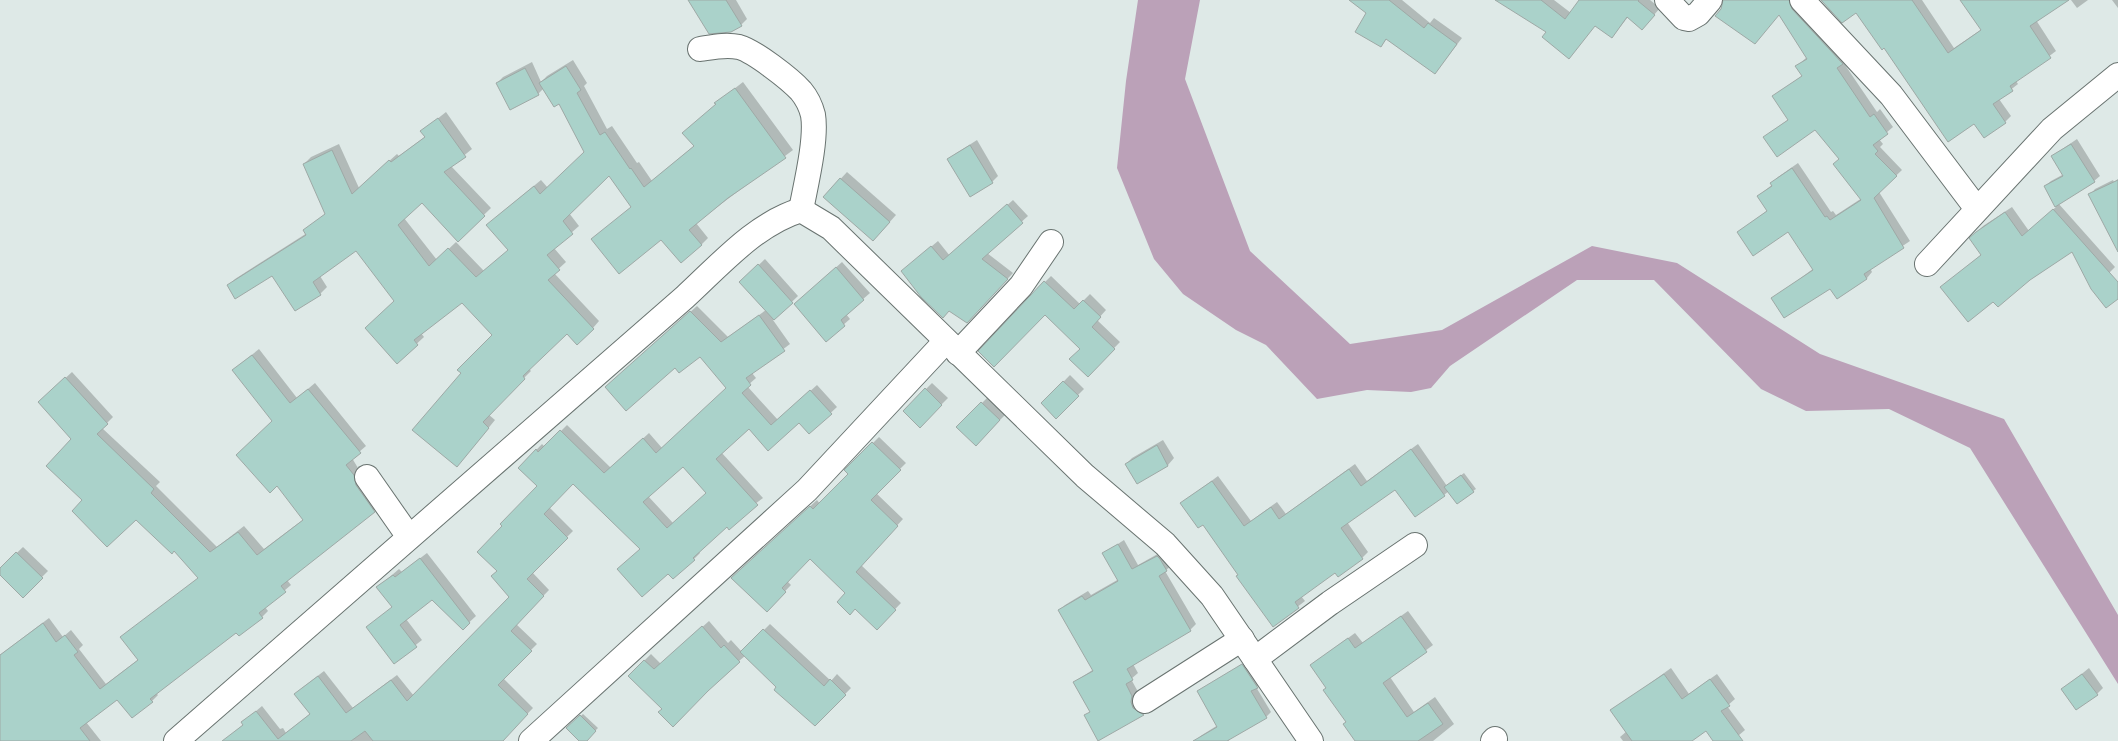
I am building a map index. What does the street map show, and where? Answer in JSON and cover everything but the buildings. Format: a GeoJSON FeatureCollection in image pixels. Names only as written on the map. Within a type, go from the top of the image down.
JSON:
{"type":"FeatureCollection","features":[{"type":"Feature","properties":{"kind":"street"},"geometry":{"type":"LineString","coordinates":[[1668,0],[1684,18],[1689,19],[1698,14],[1710,0]]}},
{"type":"Feature","properties":{"kind":"street"},"geometry":{"type":"LineString","coordinates":[[1802,0],[1891,96],[1977,209]]}},
{"type":"Feature","properties":{"kind":"street"},"geometry":{"type":"LineString","coordinates":[[700,48],[738,47],[753,52],[800,90],[808,102],[813,115],[812,150],[801,210]]}},
{"type":"Feature","properties":{"kind":"street"},"geometry":{"type":"LineString","coordinates":[[1927,264],[2052,129],[2118,75]]}},
{"type":"Feature","properties":{"kind":"street"},"geometry":{"type":"LineString","coordinates":[[176,741],[678,304],[747,241],[781,216],[801,210],[831,228],[1078,468],[1165,544],[1212,596],[1311,741]]}},
{"type":"Feature","properties":{"kind":"street"},"geometry":{"type":"LineString","coordinates":[[531,741],[807,490],[952,347],[1021,286],[1051,242]]}},
{"type":"Feature","properties":{"kind":"street"},"geometry":{"type":"LineString","coordinates":[[367,477],[410,537]]}},
{"type":"Feature","properties":{"kind":"street"},"geometry":{"type":"LineString","coordinates":[[1256,659],[1330,604],[1415,545]]}},
{"type":"Feature","properties":{"kind":"street"},"geometry":{"type":"LineString","coordinates":[[1145,701],[1242,639]]}},
{"type":"Feature","properties":{"kind":"shaded area"},"geometry":{"type":"Polygon","coordinates":[[[1138,0],[1200,0],[1185,79],[1250,251],[1350,344],[1442,330],[1592,246],[1677,263],[1820,354],[2004,419],[2118,615],[2118,684],[1970,448],[1889,409],[1806,411],[1761,389],[1654,280],[1577,280],[1450,366],[1431,388],[1411,392],[1367,390],[1317,399],[1266,345],[1236,330],[1183,294],[1154,259],[1117,168],[1126,81],[1138,0]]]}}]}
